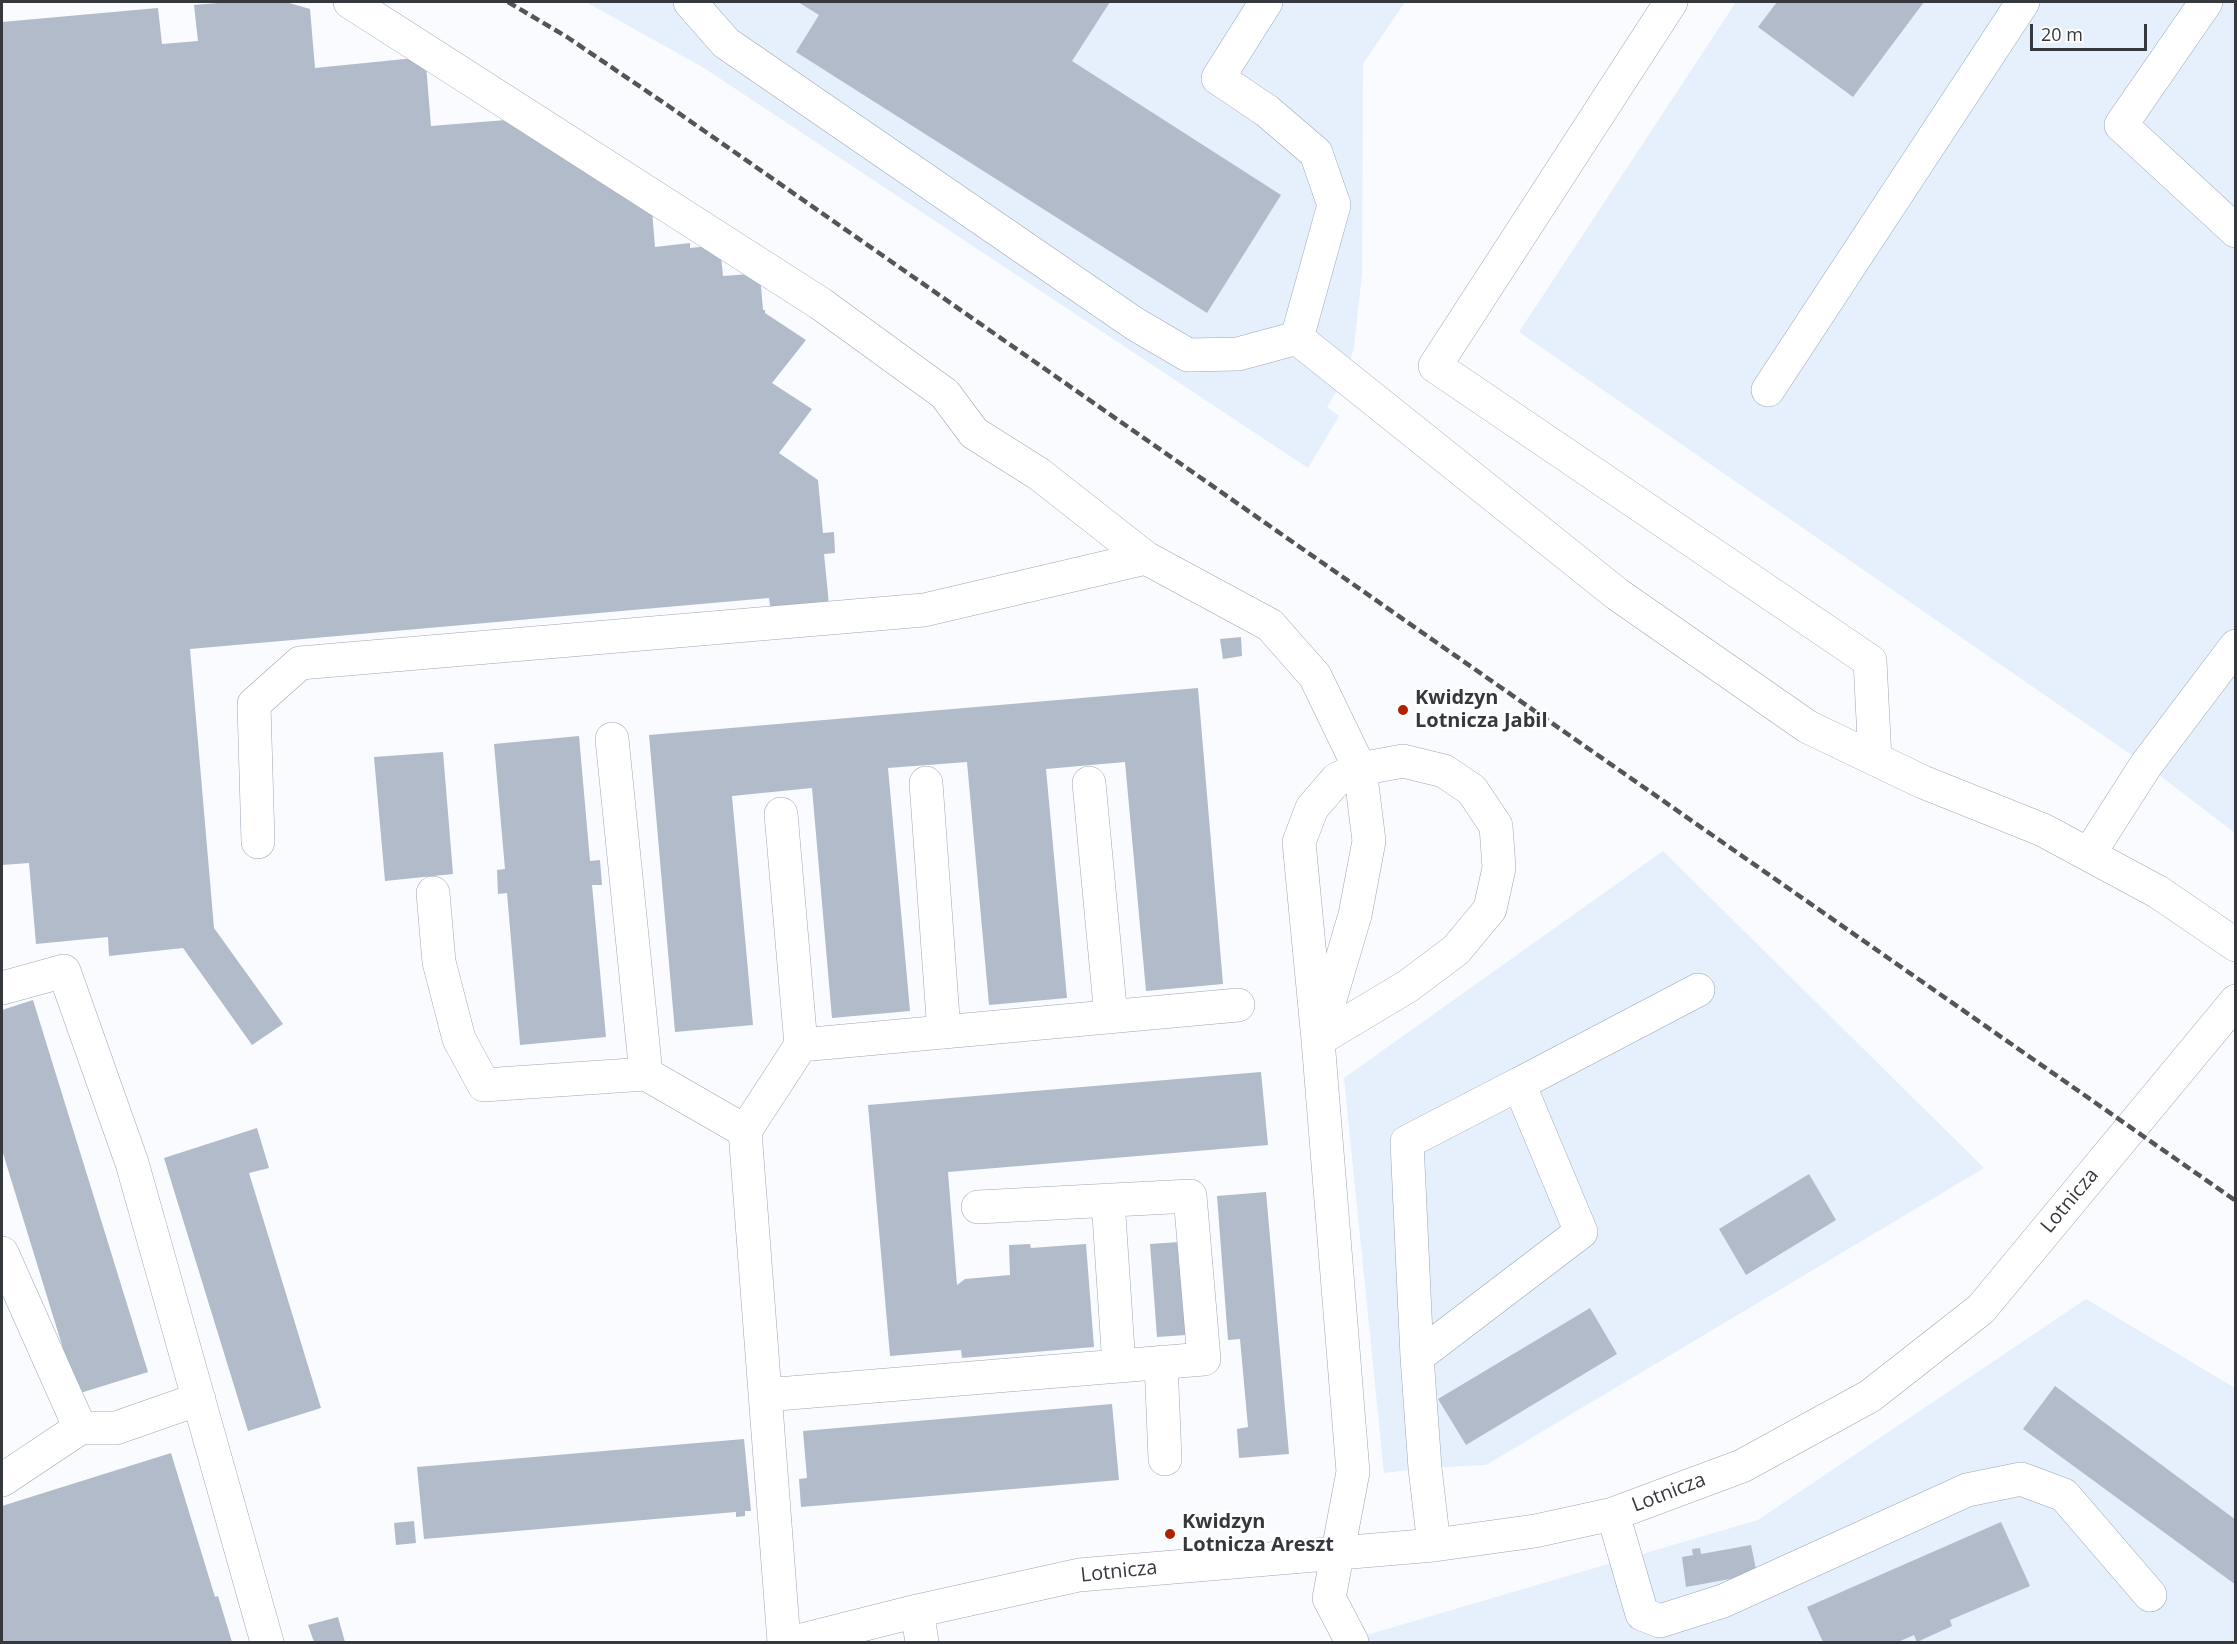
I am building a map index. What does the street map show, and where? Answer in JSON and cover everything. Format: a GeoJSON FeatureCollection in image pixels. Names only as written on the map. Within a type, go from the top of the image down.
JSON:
{"type":"FeatureCollection","features":[{"type":"Feature","properties":{"kind":"street"},"geometry":{"type":"LineString","coordinates":[[350,2],[822,304],[945,393],[974,433],[1039,474],[1146,558],[1270,625],[1315,676],[1360,769],[1369,841],[1355,915],[1318,1040]]}},
{"type":"Feature","properties":{"kind":"street"},"geometry":{"type":"LineString","coordinates":[[690,2],[726,43],[1135,324],[1188,355],[1238,354],[1297,338]]}},
{"type":"Feature","properties":{"kind":"street"},"geometry":{"type":"LineString","coordinates":[[1266,2],[1218,78],[1267,111],[1317,153],[1334,205],[1297,338]]}},
{"type":"Feature","properties":{"kind":"street"},"geometry":{"type":"LineString","coordinates":[[1671,2],[1435,366],[1870,661],[1875,759]]}},
{"type":"Feature","properties":{"kind":"street"},"geometry":{"type":"LineString","coordinates":[[1768,390],[2023,2]]}},
{"type":"Feature","properties":{"kind":"street"},"geometry":{"type":"LineString","coordinates":[[2206,2],[2121,124],[2235,231]]}},
{"type":"Feature","properties":{"kind":"street"},"geometry":{"type":"LineString","coordinates":[[1297,338],[1617,594],[1808,727],[1923,782],[2043,830],[2158,892],[2235,945]]}},
{"type":"Feature","properties":{"kind":"street"},"geometry":{"type":"LineString","coordinates":[[258,842],[254,704],[300,663],[924,610],[1146,558]]}},
{"type":"Feature","properties":{"kind":"street"},"geometry":{"type":"LineString","coordinates":[[2089,854],[2146,765],[2235,646]]}},
{"type":"Feature","properties":{"kind":"street"},"geometry":{"type":"LineString","coordinates":[[612,740],[646,1074]]}},
{"type":"Feature","properties":{"kind":"street"},"geometry":{"type":"LineString","coordinates":[[1318,1040],[1408,986],[1456,950],[1490,909],[1498,868],[1496,826],[1472,790],[1444,771],[1403,761],[1360,769],[1337,779],[1312,808],[1299,842],[1318,1040],[1353,1472],[1329,1598],[1352,1642]]}},
{"type":"Feature","properties":{"kind":"street"},"geometry":{"type":"LineString","coordinates":[[926,783],[944,1032]]}},
{"type":"Feature","properties":{"kind":"street"},"geometry":{"type":"LineString","coordinates":[[1089,783],[1111,1017]]}},
{"type":"Feature","properties":{"kind":"street"},"geometry":{"type":"LineString","coordinates":[[781,814],[801,1045],[745,1131],[784,1642]]}},
{"type":"Feature","properties":{"kind":"street"},"geometry":{"type":"LineString","coordinates":[[434,893],[439,962],[459,1040],[484,1085],[646,1074],[745,1131]]}},
{"type":"Feature","properties":{"kind":"street"},"geometry":{"type":"LineString","coordinates":[[2,988],[64,971],[132,1162],[267,1642]]}},
{"type":"Feature","properties":{"kind":"street"},"geometry":{"type":"LineString","coordinates":[[1434,1545],[1425,1468],[1417,1357],[1407,1142],[1698,990]]}},
{"type":"Feature","properties":{"kind":"street","name":"Lotnicza"},"geometry":{"type":"LineString","coordinates":[[794,1642],[917,1611],[1079,1575],[1434,1545],[1534,1532],[1613,1514],[1742,1466],[1870,1396],[1981,1309],[2235,1001]]}},
{"type":"Feature","properties":{"kind":"street"},"geometry":{"type":"LineString","coordinates":[[801,1045],[1239,1005]]}},
{"type":"Feature","properties":{"kind":"street"},"geometry":{"type":"LineString","coordinates":[[1417,1357],[1581,1232],[1519,1084]]}},
{"type":"Feature","properties":{"kind":"street"},"geometry":{"type":"LineString","coordinates":[[765,1395],[1203,1359],[1190,1196],[978,1207]]}},
{"type":"Feature","properties":{"kind":"street"},"geometry":{"type":"LineString","coordinates":[[1108,1200],[1119,1366]]}},
{"type":"Feature","properties":{"kind":"street"},"geometry":{"type":"LineString","coordinates":[[2,1253],[80,1428]]}},
{"type":"Feature","properties":{"kind":"street"},"geometry":{"type":"LineString","coordinates":[[1161,1362],[1165,1459]]}},
{"type":"Feature","properties":{"kind":"street"},"geometry":{"type":"LineString","coordinates":[[2,1480],[80,1428],[116,1428],[199,1399]]}},
{"type":"Feature","properties":{"kind":"street"},"geometry":{"type":"LineString","coordinates":[[1613,1514],[1642,1614],[1660,1621],[1723,1600],[1967,1490],[2021,1479],[2064,1495],[2150,1594]]}},
{"type":"Feature","properties":{"kind":"street"},"geometry":{"type":"LineString","coordinates":[[917,1611],[922,1642]]}},
{"type":"Feature","properties":{"kind":"shaded area"},"geometry":{"type":"Polygon","coordinates":[[[586,2],[1405,2],[1363,64],[1362,274],[1354,347],[1346,376],[1327,407],[1339,416],[1308,468],[704,68],[586,2]]]}},
{"type":"Feature","properties":{"kind":"shaded area"},"geometry":{"type":"Polygon","coordinates":[[[1736,2],[2235,2],[2235,833],[2146,765],[1519,332],[1736,2]]]}},
{"type":"Feature","properties":{"kind":"shaded area"},"geometry":{"type":"Polygon","coordinates":[[[1663,851],[1984,1168],[1486,1465],[1384,1473],[1344,1078],[1663,851]]]}},
{"type":"Feature","properties":{"kind":"shaded area"},"geometry":{"type":"Polygon","coordinates":[[[2086,1299],[2235,1388],[2235,1642],[1343,1642],[1758,1520],[2086,1299]]]}},
{"type":"Feature","properties":{"kind":"building"},"geometry":{"type":"Polygon","coordinates":[[[229,2],[286,2],[310,9],[315,68],[415,58],[426,65],[431,126],[506,120],[652,210],[655,247],[690,243],[690,248],[720,245],[723,276],[763,273],[760,275],[763,310],[806,340],[772,383],[812,409],[779,453],[818,480],[823,533],[834,532],[835,553],[824,554],[830,615],[772,621],[769,598],[190,649],[214,928],[283,1024],[252,1045],[183,948],[109,956],[108,937],[36,944],[29,863],[2,865],[2,22],[158,8],[162,44],[198,41],[194,5],[229,2]]]}},
{"type":"Feature","properties":{"kind":"building"},"geometry":{"type":"Polygon","coordinates":[[[798,2],[1110,2],[1072,61],[1281,195],[1207,313],[796,52],[819,15],[798,2]]]}},
{"type":"Feature","properties":{"kind":"building"},"geometry":{"type":"Polygon","coordinates":[[[1777,2],[1924,2],[1853,97],[1758,27],[1777,2]]]}},
{"type":"Feature","properties":{"kind":"building"},"geometry":{"type":"Polygon","coordinates":[[[1241,637],[1242,656],[1223,659],[1220,639],[1241,637]]]}},
{"type":"Feature","properties":{"kind":"building"},"geometry":{"type":"Polygon","coordinates":[[[1198,688],[1223,984],[1146,991],[1125,762],[1046,769],[1067,998],[989,1005],[967,762],[888,768],[910,1011],[832,1018],[812,788],[732,796],[753,1025],[675,1032],[649,735],[1198,688]]]}},
{"type":"Feature","properties":{"kind":"building"},"geometry":{"type":"Polygon","coordinates":[[[579,736],[590,861],[600,860],[602,885],[592,885],[606,1037],[520,1045],[507,893],[498,894],[497,870],[505,869],[494,744],[579,736]]]}},
{"type":"Feature","properties":{"kind":"building"},"geometry":{"type":"Polygon","coordinates":[[[443,752],[453,874],[385,881],[374,757],[443,752]]]}},
{"type":"Feature","properties":{"kind":"building"},"geometry":{"type":"Polygon","coordinates":[[[33,1000],[148,1372],[77,1394],[2,1150],[2,1010],[33,1000]]]}},
{"type":"Feature","properties":{"kind":"building"},"geometry":{"type":"Polygon","coordinates":[[[1261,1072],[1268,1145],[948,1172],[957,1285],[965,1279],[1010,1275],[1009,1245],[1030,1244],[1031,1248],[1086,1244],[1094,1347],[962,1358],[961,1350],[890,1356],[868,1105],[1261,1072]]]}},
{"type":"Feature","properties":{"kind":"building"},"geometry":{"type":"Polygon","coordinates":[[[257,1128],[269,1168],[249,1173],[321,1408],[248,1431],[164,1158],[257,1128]]]}},
{"type":"Feature","properties":{"kind":"building"},"geometry":{"type":"Polygon","coordinates":[[[1809,1174],[1836,1220],[1746,1275],[1719,1229],[1809,1174]]]}},
{"type":"Feature","properties":{"kind":"building"},"geometry":{"type":"Polygon","coordinates":[[[1266,1192],[1289,1454],[1239,1458],[1237,1429],[1248,1427],[1240,1339],[1228,1340],[1217,1196],[1266,1192]]]}},
{"type":"Feature","properties":{"kind":"building"},"geometry":{"type":"Polygon","coordinates":[[[1179,1242],[1186,1335],[1157,1337],[1150,1244],[1179,1242]]]}},
{"type":"Feature","properties":{"kind":"building"},"geometry":{"type":"Polygon","coordinates":[[[1590,1308],[1617,1354],[1466,1445],[1438,1399],[1590,1308]]]}},
{"type":"Feature","properties":{"kind":"building"},"geometry":{"type":"Polygon","coordinates":[[[2055,1386],[2236,1520],[2236,1585],[2023,1429],[2055,1386]]]}},
{"type":"Feature","properties":{"kind":"building"},"geometry":{"type":"Polygon","coordinates":[[[1112,1404],[1119,1480],[801,1507],[799,1479],[807,1478],[803,1431],[1112,1404]]]}},
{"type":"Feature","properties":{"kind":"building"},"geometry":{"type":"Polygon","coordinates":[[[744,1439],[751,1511],[745,1511],[745,1516],[736,1517],[736,1512],[424,1539],[417,1467],[744,1439]]]}},
{"type":"Feature","properties":{"kind":"building"},"geometry":{"type":"Polygon","coordinates":[[[171,1453],[215,1597],[218,1596],[232,1642],[2,1642],[2,1506],[171,1453]]]}},
{"type":"Feature","properties":{"kind":"building"},"geometry":{"type":"Polygon","coordinates":[[[414,1521],[416,1543],[396,1545],[394,1523],[414,1521]]]}},
{"type":"Feature","properties":{"kind":"building"},"geometry":{"type":"Polygon","coordinates":[[[2001,1522],[2030,1586],[1950,1620],[1952,1626],[1917,1642],[1914,1635],[1898,1642],[1823,1642],[1807,1607],[2001,1522]]]}},
{"type":"Feature","properties":{"kind":"building"},"geometry":{"type":"Polygon","coordinates":[[[1751,1545],[1757,1574],[1686,1587],[1682,1557],[1693,1555],[1692,1549],[1700,1548],[1701,1554],[1751,1545]]]}},
{"type":"Feature","properties":{"kind":"building"},"geometry":{"type":"Polygon","coordinates":[[[338,1617],[345,1642],[314,1642],[308,1625],[338,1617]]]}},
{"type":"Feature","properties":{"kind":"railway"},"geometry":{"type":"LineString","coordinates":[[508,2],[567,37],[670,107],[2236,1201]]}},
{"type":"Feature","properties":{"kind":"place","name":"Kwidzyn Lotnicza Jabil"},"geometry":{"type":"Point","coordinates":[1403,710]}},
{"type":"Feature","properties":{"kind":"place","name":"Kwidzyn Lotnicza Areszt"},"geometry":{"type":"Point","coordinates":[1170,1534]}}]}
